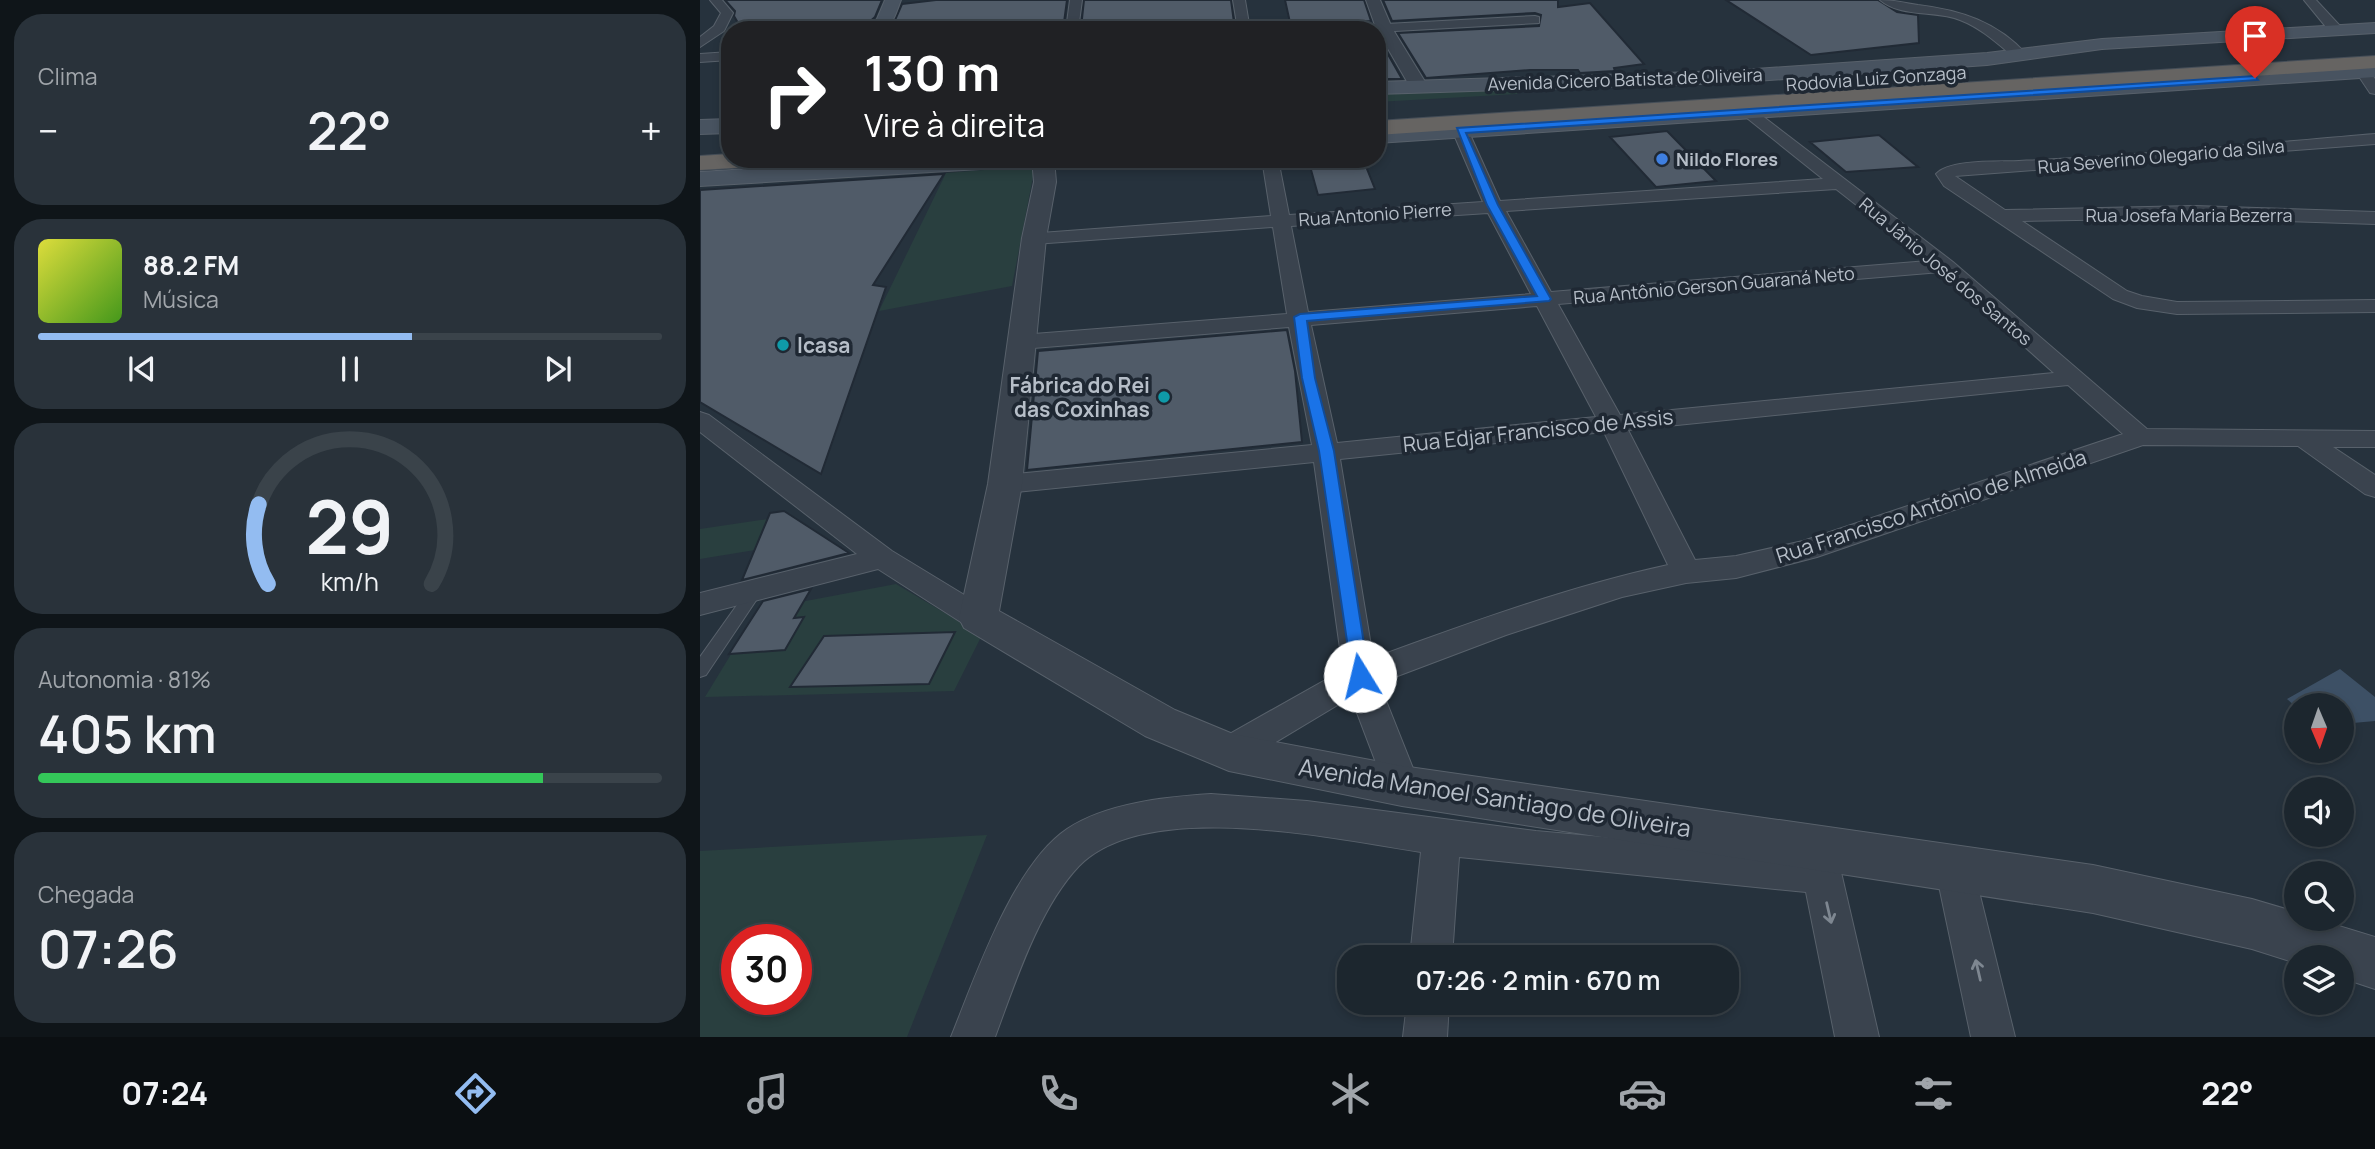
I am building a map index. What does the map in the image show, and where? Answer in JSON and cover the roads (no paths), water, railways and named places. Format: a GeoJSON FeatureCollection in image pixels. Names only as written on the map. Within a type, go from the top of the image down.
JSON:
{"type":"FeatureCollection","features":[{"type":"Feature","properties":{"kind":"highway","name":"Rodovia Luiz Gonzaga"},"geometry":{"type":"LineString","coordinates":[[1386,108],[2375,47]]}},
{"type":"Feature","properties":{"kind":"highway","name":"Rodovia Luiz Gonzaga"},"geometry":{"type":"LineString","coordinates":[[1386,127],[2371,68]]}},
{"type":"Feature","properties":{"kind":"highway"},"geometry":{"type":"LineString","coordinates":[[700,152],[721,151]]}},
{"type":"Feature","properties":{"kind":"highway"},"geometry":{"type":"LineString","coordinates":[[700,163],[721,162]]}},
{"type":"Feature","properties":{"kind":"main road"},"geometry":{"type":"LineString","coordinates":[[887,21],[893,0]]}},
{"type":"Feature","properties":{"kind":"main road","name":"Avenida Cicero Batista de Oliveira"},"geometry":{"type":"LineString","coordinates":[[1386,87],[1727,77],[2020,55],[2102,44],[2375,28]]}},
{"type":"Feature","properties":{"kind":"main road","name":"Avenida Cicero Batista de Oliveira"},"geometry":{"type":"LineString","coordinates":[[1386,135],[2371,68]]}},
{"type":"Feature","properties":{"kind":"main road"},"geometry":{"type":"LineString","coordinates":[[700,127],[721,126]]}},
{"type":"Feature","properties":{"kind":"main road"},"geometry":{"type":"LineString","coordinates":[[700,179],[883,168]]}},
{"type":"Feature","properties":{"kind":"street"},"geometry":{"type":"LineString","coordinates":[[700,43],[719,27],[720,14],[716,0]]}},
{"type":"Feature","properties":{"kind":"street"},"geometry":{"type":"LineString","coordinates":[[1073,21],[1076,0]]}},
{"type":"Feature","properties":{"kind":"street"},"geometry":{"type":"LineString","coordinates":[[1239,0],[1242,21]]}},
{"type":"Feature","properties":{"kind":"street"},"geometry":{"type":"LineString","coordinates":[[1373,0],[1381,21]]}},
{"type":"Feature","properties":{"kind":"street"},"geometry":{"type":"LineString","coordinates":[[1886,0],[1908,8],[1941,11],[1972,19],[2020,55]]}},
{"type":"Feature","properties":{"kind":"street"},"geometry":{"type":"LineString","coordinates":[[2310,0],[2336,30]]}},
{"type":"Feature","properties":{"kind":"street"},"geometry":{"type":"LineString","coordinates":[[1386,28],[1535,20]]}},
{"type":"Feature","properties":{"kind":"street"},"geometry":{"type":"LineString","coordinates":[[1386,31],[1418,85]]}},
{"type":"Feature","properties":{"kind":"street"},"geometry":{"type":"LineString","coordinates":[[700,58],[721,57]]}},
{"type":"Feature","properties":{"kind":"street"},"geometry":{"type":"LineString","coordinates":[[2371,68],[2375,90]]}},
{"type":"Feature","properties":{"kind":"street","name":"Rua Jânio José dos Santos"},"geometry":{"type":"LineString","coordinates":[[1747,111],[1946,266],[2141,437]]}},
{"type":"Feature","properties":{"kind":"street"},"geometry":{"type":"LineString","coordinates":[[1460,130],[1493,205],[1611,422],[1686,572]]}},
{"type":"Feature","properties":{"kind":"street","name":"Rua Severino Olegario da Silva"},"geometry":{"type":"LineString","coordinates":[[2003,216],[1950,182],[1945,177],[1947,172],[2375,139]]}},
{"type":"Feature","properties":{"kind":"street"},"geometry":{"type":"LineString","coordinates":[[978,618],[1005,484],[1034,238],[1045,182],[1044,168]]}},
{"type":"Feature","properties":{"kind":"street"},"geometry":{"type":"LineString","coordinates":[[1272,168],[1309,378],[1326,451],[1360,676],[1402,786]]}},
{"type":"Feature","properties":{"kind":"street","name":"Rua Antonio Pierre"},"geometry":{"type":"LineString","coordinates":[[1034,238],[1841,183]]}},
{"type":"Feature","properties":{"kind":"street","name":"Rua Josefa Maria Bezerra"},"geometry":{"type":"LineString","coordinates":[[2003,216],[2194,212],[2375,218]]}},
{"type":"Feature","properties":{"kind":"street"},"geometry":{"type":"LineString","coordinates":[[2003,216],[2120,295],[2157,306],[2375,306]]}},
{"type":"Feature","properties":{"kind":"street","name":"Rua Antônio Gerson Guaraná Neto"},"geometry":{"type":"LineString","coordinates":[[1021,342],[1946,266]]}},
{"type":"Feature","properties":{"kind":"street","name":"Rua Edjar Francisco de Assis"},"geometry":{"type":"LineString","coordinates":[[1005,484],[2071,378]]}},
{"type":"Feature","properties":{"kind":"street","name":"Avenida Manoel Santiago de Oliveira"},"geometry":{"type":"LineString","coordinates":[[700,420],[882,558],[978,618],[1160,723],[1229,752],[1819,861],[1954,867],[2093,889],[2252,924],[2375,964]]}},
{"type":"Feature","properties":{"kind":"street","name":"Rua Francisco Antônio de Almeida"},"geometry":{"type":"LineString","coordinates":[[1229,752],[1360,676],[1619,587],[1686,572],[1736,567],[1807,550],[2141,437],[2375,439]]}},
{"type":"Feature","properties":{"kind":"street"},"geometry":{"type":"LineString","coordinates":[[2305,439],[2375,488]]}},
{"type":"Feature","properties":{"kind":"street"},"geometry":{"type":"LineString","coordinates":[[700,604],[882,558]]}},
{"type":"Feature","properties":{"kind":"street"},"geometry":{"type":"LineString","coordinates":[[973,1037],[1022,922],[1047,877],[1080,841],[1118,824],[1165,813],[1247,812],[1353,823],[1441,837],[1819,861],[1857,1037]]}},
{"type":"Feature","properties":{"kind":"street"},"geometry":{"type":"LineString","coordinates":[[1432,945],[1441,837]]}},
{"type":"Feature","properties":{"kind":"street"},"geometry":{"type":"LineString","coordinates":[[1954,867],[1993,1037]]}},
{"type":"Feature","properties":{"kind":"street"},"geometry":{"type":"LineString","coordinates":[[1425,1037],[1427,1015]]}},
{"type":"Feature","properties":{"kind":"lane"},"geometry":{"type":"LineString","coordinates":[[700,670],[754,592]]}},
{"type":"Feature","properties":{"kind":"water"},"geometry":{"type":"Polygon","coordinates":[[[2340,669],[2375,697],[2375,721],[2354,723],[2354,693],[2298,693],[2340,669]]]}},
{"type":"Feature","properties":{"kind":"place","name":"Nildo Flores"},"geometry":{"type":"Point","coordinates":[1662,159]}},
{"type":"Feature","properties":{"kind":"place","name":"Icasa"},"geometry":{"type":"Point","coordinates":[783,345]}},
{"type":"Feature","properties":{"kind":"place","name":"Fábrica do Rei das Coxinhas"},"geometry":{"type":"Point","coordinates":[1164,397]}}]}
